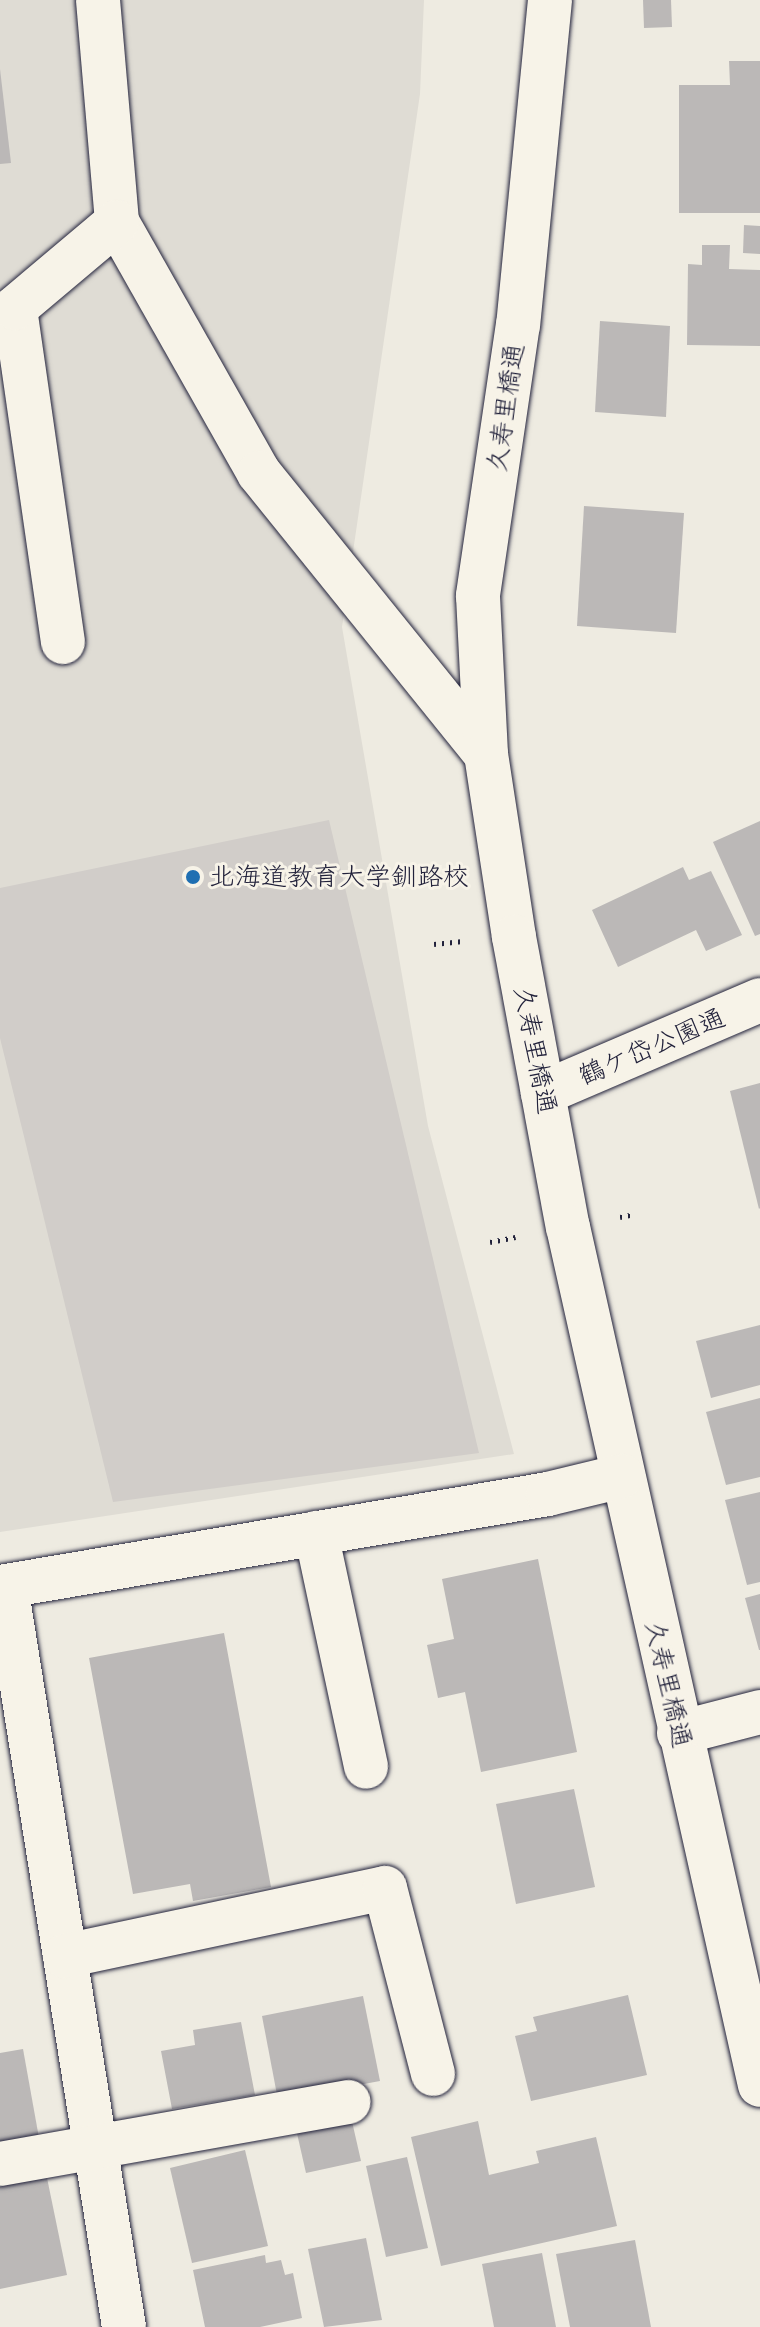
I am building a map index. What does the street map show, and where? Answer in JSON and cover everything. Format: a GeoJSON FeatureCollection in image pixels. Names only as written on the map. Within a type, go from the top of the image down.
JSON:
{"type":"FeatureCollection","features":[{"type":"Feature","properties":{"kind":"street"},"geometry":{"type":"LineString","coordinates":[[98,0],[117,222],[259,473],[486,754]]}},
{"type":"Feature","properties":{"kind":"street","name":"久寿里橋通"},"geometry":{"type":"LineString","coordinates":[[550,0],[518,324],[478,596],[486,754],[543,1093],[622,1476],[759,2074]]}},
{"type":"Feature","properties":{"kind":"street"},"geometry":{"type":"LineString","coordinates":[[63,642],[15,308],[117,222]]}},
{"type":"Feature","properties":{"kind":"street","name":"鶴ケ岱公園通"},"geometry":{"type":"LineString","coordinates":[[543,1093],[760,1000]]}},
{"type":"Feature","properties":{"kind":"street"},"geometry":{"type":"LineString","coordinates":[[124,2327],[3,1586],[548,1494],[622,1476]]}},
{"type":"Feature","properties":{"kind":"street"},"geometry":{"type":"LineString","coordinates":[[316,1533],[366,1767]]}},
{"type":"Feature","properties":{"kind":"street"},"geometry":{"type":"LineString","coordinates":[[679,1733],[760,1712]]}},
{"type":"Feature","properties":{"kind":"street"},"geometry":{"type":"LineString","coordinates":[[65,1956],[385,1888],[433,2074]]}},
{"type":"Feature","properties":{"kind":"street"},"geometry":{"type":"LineString","coordinates":[[0,2164],[349,2102]]}},
{"type":"Feature","properties":{"kind":"shaded area","name":"北海道教育大学釧路校"},"geometry":{"type":"Polygon","coordinates":[[[0,0],[424,0],[420,94],[342,627],[428,1126],[514,1454],[0,1532],[0,0]]]}},
{"type":"Feature","properties":{"kind":"shaded area"},"geometry":{"type":"Polygon","coordinates":[[[329,820],[479,1453],[113,1502],[0,1038],[0,888],[329,820]]]}},
{"type":"Feature","properties":{"kind":"building"},"geometry":{"type":"Polygon","coordinates":[[[643,0],[671,0],[672,27],[644,28],[643,0]]]}},
{"type":"Feature","properties":{"kind":"building"},"geometry":{"type":"Polygon","coordinates":[[[729,61],[760,61],[760,213],[679,213],[679,85],[730,85],[729,61]]]}},
{"type":"Feature","properties":{"kind":"building"},"geometry":{"type":"Polygon","coordinates":[[[0,69],[11,163],[0,164],[0,69]]]}},
{"type":"Feature","properties":{"kind":"building"},"geometry":{"type":"Polygon","coordinates":[[[744,225],[760,226],[760,254],[743,253],[744,225]]]}},
{"type":"Feature","properties":{"kind":"building"},"geometry":{"type":"Polygon","coordinates":[[[702,245],[730,245],[729,269],[760,270],[760,346],[687,345],[688,264],[702,265],[702,245]]]}},
{"type":"Feature","properties":{"kind":"building"},"geometry":{"type":"Polygon","coordinates":[[[600,321],[670,326],[666,417],[595,412],[600,321]]]}},
{"type":"Feature","properties":{"kind":"building"},"geometry":{"type":"Polygon","coordinates":[[[584,506],[684,513],[676,633],[577,626],[584,506]]]}},
{"type":"Feature","properties":{"kind":"building"},"geometry":{"type":"Polygon","coordinates":[[[760,821],[760,934],[755,936],[713,842],[760,821]]]}},
{"type":"Feature","properties":{"kind":"building"},"geometry":{"type":"Polygon","coordinates":[[[683,867],[689,880],[711,871],[742,935],[706,951],[696,930],[618,967],[592,910],[683,867]]]}},
{"type":"Feature","properties":{"kind":"building"},"geometry":{"type":"Polygon","coordinates":[[[760,1083],[760,1208],[759,1209],[730,1091],[760,1083]]]}},
{"type":"Feature","properties":{"kind":"building"},"geometry":{"type":"Polygon","coordinates":[[[760,1325],[760,1385],[711,1398],[696,1341],[760,1325]]]}},
{"type":"Feature","properties":{"kind":"building"},"geometry":{"type":"Polygon","coordinates":[[[760,1398],[760,1477],[726,1485],[706,1412],[760,1398]]]}},
{"type":"Feature","properties":{"kind":"building"},"geometry":{"type":"Polygon","coordinates":[[[760,1492],[760,1582],[747,1585],[725,1500],[760,1492]]]}},
{"type":"Feature","properties":{"kind":"building"},"geometry":{"type":"Polygon","coordinates":[[[538,1559],[577,1752],[481,1772],[465,1692],[438,1698],[427,1645],[454,1639],[442,1579],[538,1559]]]}},
{"type":"Feature","properties":{"kind":"building"},"geometry":{"type":"Polygon","coordinates":[[[760,1594],[760,1650],[759,1650],[745,1598],[760,1594]]]}},
{"type":"Feature","properties":{"kind":"building"},"geometry":{"type":"Polygon","coordinates":[[[224,1633],[271,1887],[193,1901],[190,1884],[133,1894],[89,1658],[224,1633]]]}},
{"type":"Feature","properties":{"kind":"building"},"geometry":{"type":"Polygon","coordinates":[[[574,1789],[595,1887],[516,1904],[496,1804],[574,1789]]]}},
{"type":"Feature","properties":{"kind":"building"},"geometry":{"type":"Polygon","coordinates":[[[628,1995],[647,2075],[531,2101],[515,2036],[537,2031],[533,2017],[628,1995]]]}},
{"type":"Feature","properties":{"kind":"building"},"geometry":{"type":"Polygon","coordinates":[[[363,1996],[380,2081],[278,2100],[262,2016],[363,1996]]]}},
{"type":"Feature","properties":{"kind":"building"},"geometry":{"type":"Polygon","coordinates":[[[241,2022],[255,2095],[172,2109],[161,2051],[195,2045],[193,2030],[241,2022]]]}},
{"type":"Feature","properties":{"kind":"building"},"geometry":{"type":"Polygon","coordinates":[[[23,2049],[39,2138],[0,2145],[0,2053],[23,2049]]]}},
{"type":"Feature","properties":{"kind":"building"},"geometry":{"type":"Polygon","coordinates":[[[351,2117],[361,2161],[306,2173],[296,2129],[351,2117]]]}},
{"type":"Feature","properties":{"kind":"building"},"geometry":{"type":"Polygon","coordinates":[[[478,2121],[489,2175],[539,2163],[536,2151],[596,2137],[617,2226],[441,2266],[411,2137],[478,2121]]]}},
{"type":"Feature","properties":{"kind":"building"},"geometry":{"type":"Polygon","coordinates":[[[245,2150],[268,2246],[192,2263],[170,2168],[245,2150]]]}},
{"type":"Feature","properties":{"kind":"building"},"geometry":{"type":"Polygon","coordinates":[[[407,2157],[428,2248],[386,2257],[366,2166],[407,2157]]]}},
{"type":"Feature","properties":{"kind":"building"},"geometry":{"type":"Polygon","coordinates":[[[46,2173],[67,2275],[0,2289],[0,2183],[46,2173]]]}},
{"type":"Feature","properties":{"kind":"building"},"geometry":{"type":"Polygon","coordinates":[[[366,2238],[382,2320],[324,2327],[308,2249],[366,2238]]]}},
{"type":"Feature","properties":{"kind":"building"},"geometry":{"type":"Polygon","coordinates":[[[635,2240],[651,2327],[570,2327],[556,2254],[635,2240]]]}},
{"type":"Feature","properties":{"kind":"building"},"geometry":{"type":"Polygon","coordinates":[[[542,2253],[556,2327],[494,2327],[482,2264],[542,2253]]]}},
{"type":"Feature","properties":{"kind":"building"},"geometry":{"type":"Polygon","coordinates":[[[265,2255],[266,2263],[281,2260],[285,2275],[293,2273],[302,2318],[260,2327],[205,2327],[193,2270],[265,2255]]]}},
{"type":"Feature","properties":{"kind":"place","name":"北海道教育大学釧路校"},"geometry":{"type":"Point","coordinates":[193,877]}}]}
